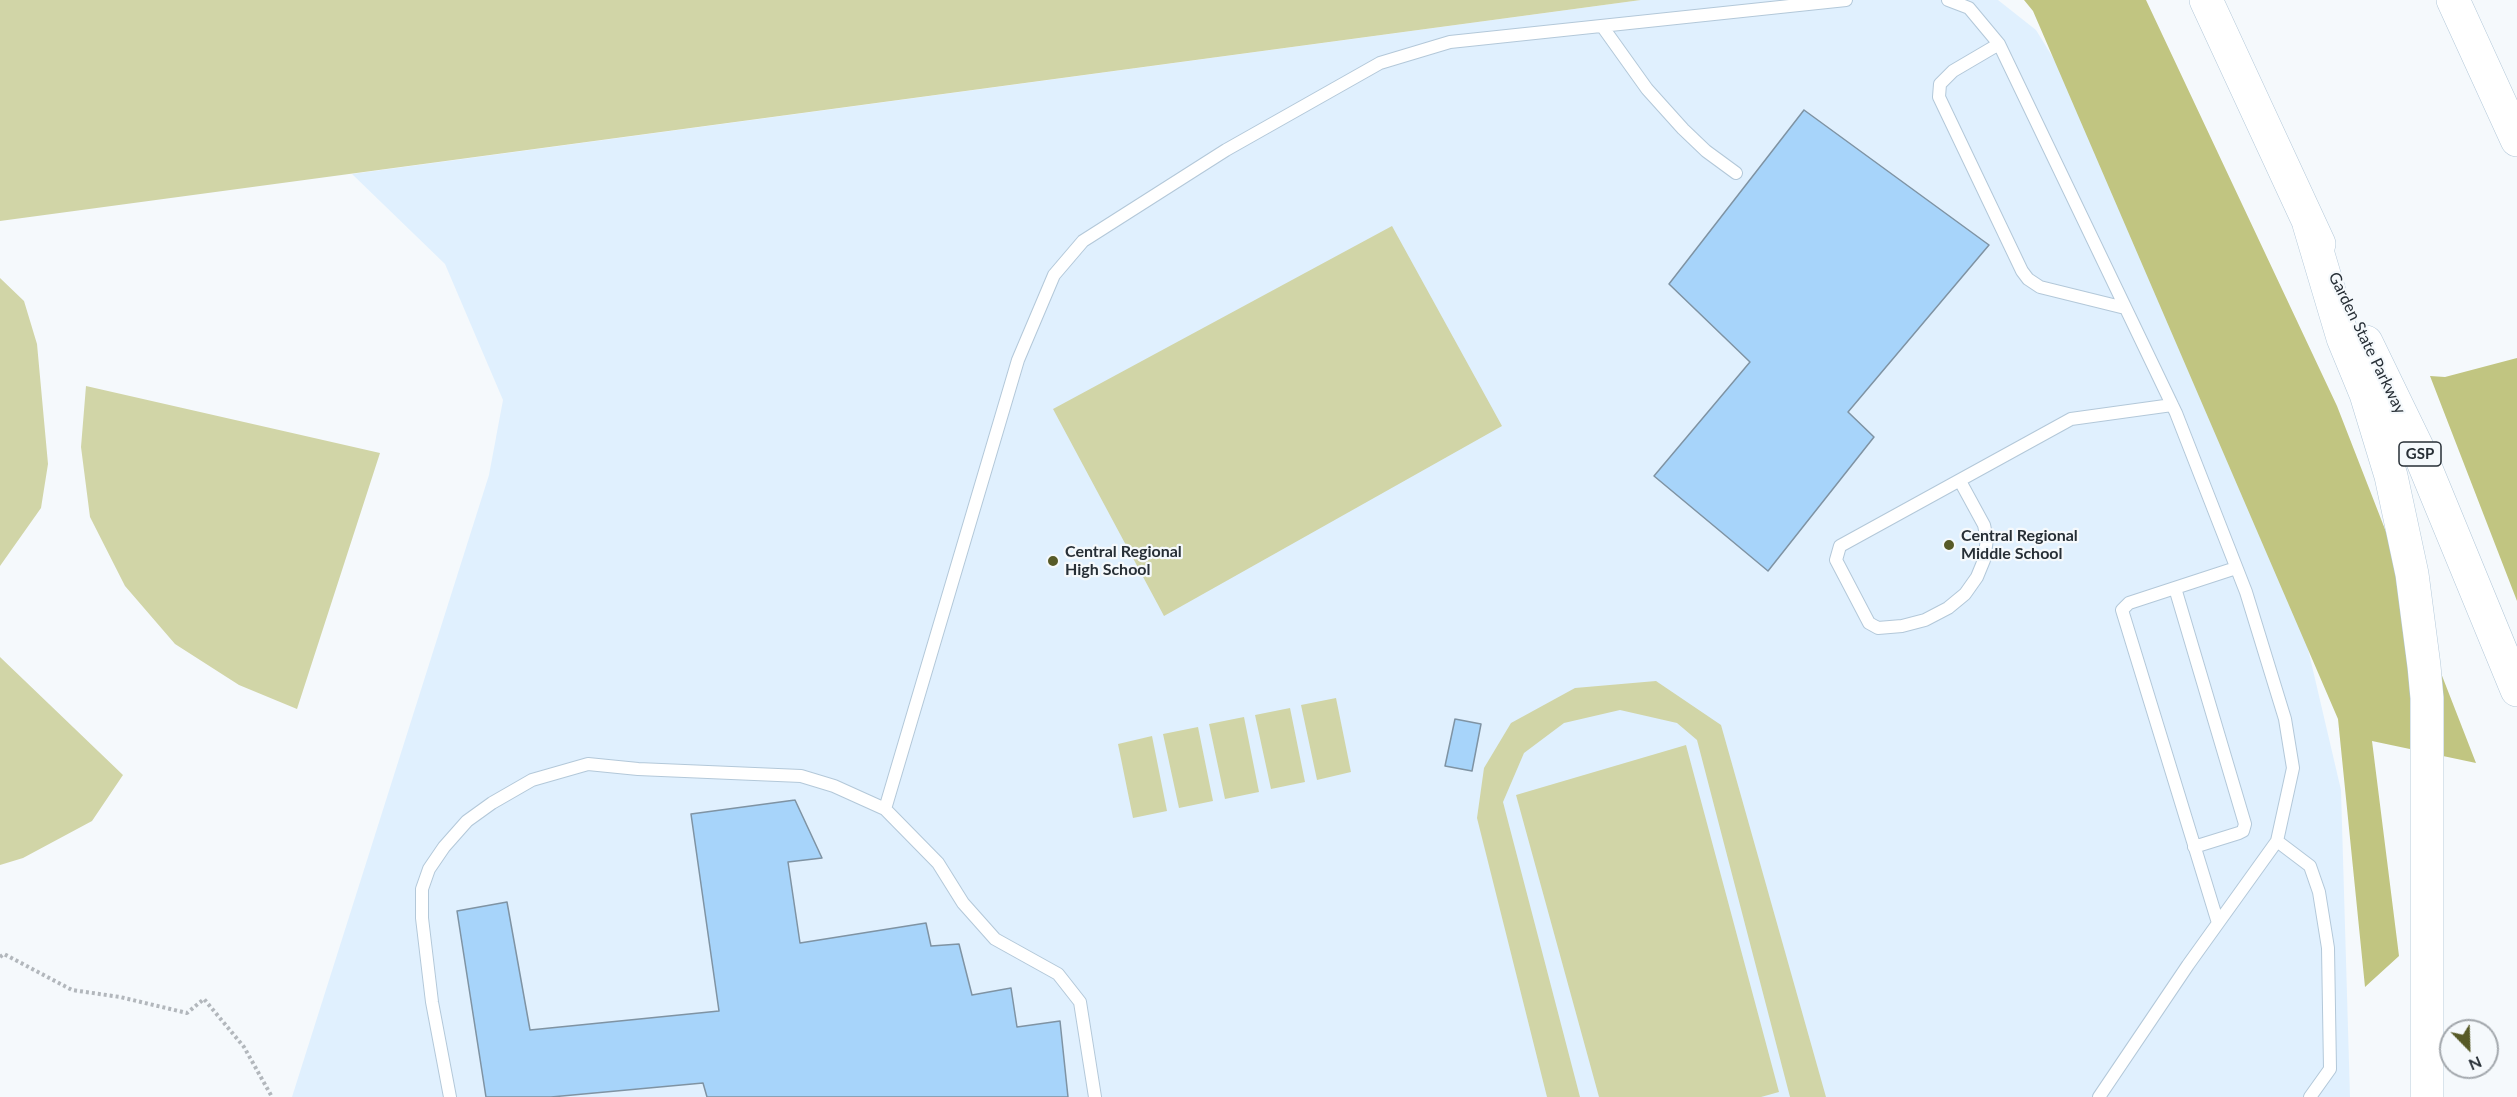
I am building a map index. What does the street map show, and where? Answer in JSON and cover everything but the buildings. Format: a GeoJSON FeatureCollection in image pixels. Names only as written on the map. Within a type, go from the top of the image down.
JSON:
{"type":"FeatureCollection","features":[{"type":"Feature","properties":{"kind":"highway","name":"Garden State Parkway"},"geometry":{"type":"LineString","coordinates":[[2206,0],[2309,224],[2417,447],[2517,690]]}},
{"type":"Feature","properties":{"kind":"highway"},"geometry":{"type":"LineString","coordinates":[[2453,0],[2517,141]]}},
{"type":"Feature","properties":{"kind":"highway"},"geometry":{"type":"LineString","coordinates":[[2309,224],[2343,338],[2380,435],[2402,524],[2420,632],[2427,698],[2427,1097]]}},
{"type":"Feature","properties":{"kind":"lane"},"geometry":{"type":"LineString","coordinates":[[885,809],[1018,360],[1054,275],[1083,241],[1226,150],[1380,63],[1450,42],[1846,0]]}},
{"type":"Feature","properties":{"kind":"lane"},"geometry":{"type":"LineString","coordinates":[[1948,0],[1969,8],[1999,44],[2172,405],[2236,568],[2285,718],[2293,768],[2277,841],[2099,1097]]}},
{"type":"Feature","properties":{"kind":"lane"},"geometry":{"type":"LineString","coordinates":[[1602,26],[1647,89],[1683,129],[1706,151],[1736,173]]}},
{"type":"Feature","properties":{"kind":"lane"},"geometry":{"type":"LineString","coordinates":[[1999,44],[1953,71],[1940,84],[1939,97],[2002,230],[2028,279],[2040,287],[2125,308]]}},
{"type":"Feature","properties":{"kind":"lane"},"geometry":{"type":"LineString","coordinates":[[1960,481],[1984,525],[1986,539],[1984,560],[1977,577],[1965,594],[1948,608],[1932,616],[1902,626],[1878,628],[1869,623],[1836,560],[1840,546],[2070,419],[2172,405]]}},
{"type":"Feature","properties":{"kind":"lane"},"geometry":{"type":"LineString","coordinates":[[2218,923],[2122,615],[2124,605],[2236,568]]}},
{"type":"Feature","properties":{"kind":"lane"},"geometry":{"type":"LineString","coordinates":[[2175,588],[2245,825],[2243,831],[2239,833],[2194,847]]}},
{"type":"Feature","properties":{"kind":"lane"},"geometry":{"type":"LineString","coordinates":[[450,1097],[432,1002],[422,918],[422,889],[429,869],[444,847],[467,821],[492,803],[532,780],[588,764],[638,769],[801,777],[834,786],[885,809],[939,863],[963,903],[995,939],[1058,974],[1080,1002],[1095,1097]]}},
{"type":"Feature","properties":{"kind":"lane"},"geometry":{"type":"LineString","coordinates":[[2277,841],[2310,866],[2319,892],[2328,948],[2330,1069],[2310,1097]]}},
{"type":"Feature","properties":{"kind":"path"},"geometry":{"type":"LineString","coordinates":[[0,957],[4,954],[72,990],[120,997],[187,1013],[204,999],[244,1047],[272,1097]]}},
{"type":"Feature","properties":{"kind":"shaded area","name":"Central Regional High School"},"geometry":{"type":"Polygon","coordinates":[[[1641,0],[1998,0],[2036,30],[2119,165],[2294,589],[2341,790],[2350,1097],[292,1097],[489,475],[503,400],[445,264],[352,174],[1641,0]]]}},
{"type":"Feature","properties":{"kind":"green space"},"geometry":{"type":"Polygon","coordinates":[[[0,0],[1641,0],[0,221],[0,0]]]}},
{"type":"Feature","properties":{"kind":"green space"},"geometry":{"type":"Polygon","coordinates":[[[2024,0],[2146,0],[2337,406],[2476,763],[2372,741],[2399,956],[2365,987],[2338,719],[2033,11],[2024,0]]]}},
{"type":"Feature","properties":{"kind":"green space"},"geometry":{"type":"Polygon","coordinates":[[[1392,226],[1502,426],[1164,616],[1053,409],[1392,226]]]}},
{"type":"Feature","properties":{"kind":"green space"},"geometry":{"type":"Polygon","coordinates":[[[0,278],[24,301],[37,344],[48,464],[41,508],[0,566],[0,278]]]}},
{"type":"Feature","properties":{"kind":"green space"},"geometry":{"type":"Polygon","coordinates":[[[2517,358],[2517,601],[2430,376],[2445,377],[2517,358]]]}},
{"type":"Feature","properties":{"kind":"green space"},"geometry":{"type":"Polygon","coordinates":[[[86,386],[380,453],[297,709],[239,685],[175,644],[125,586],[90,517],[81,447],[86,386]]]}},
{"type":"Feature","properties":{"kind":"green space"},"geometry":{"type":"Polygon","coordinates":[[[0,657],[123,775],[92,821],[23,858],[0,865],[0,657]]]}},
{"type":"Feature","properties":{"kind":"green space"},"geometry":{"type":"Polygon","coordinates":[[[1656,681],[1721,725],[1826,1097],[1790,1097],[1697,740],[1677,723],[1620,710],[1564,723],[1524,753],[1503,802],[1580,1097],[1547,1097],[1477,818],[1484,768],[1511,723],[1575,688],[1656,681]]]}},
{"type":"Feature","properties":{"kind":"green space"},"geometry":{"type":"Polygon","coordinates":[[[1336,698],[1351,772],[1317,780],[1301,705],[1336,698]]]}},
{"type":"Feature","properties":{"kind":"green space"},"geometry":{"type":"Polygon","coordinates":[[[1290,708],[1305,782],[1271,789],[1255,715],[1290,708]]]}},
{"type":"Feature","properties":{"kind":"green space"},"geometry":{"type":"Polygon","coordinates":[[[1244,717],[1259,792],[1225,799],[1209,724],[1244,717]]]}},
{"type":"Feature","properties":{"kind":"green space"},"geometry":{"type":"Polygon","coordinates":[[[1198,727],[1213,801],[1179,808],[1163,734],[1198,727]]]}},
{"type":"Feature","properties":{"kind":"green space"},"geometry":{"type":"Polygon","coordinates":[[[1152,736],[1167,811],[1133,818],[1118,744],[1152,736]]]}},
{"type":"Feature","properties":{"kind":"green space"},"geometry":{"type":"Polygon","coordinates":[[[1686,745],[1779,1092],[1761,1097],[1599,1097],[1516,795],[1686,745]]]}},
{"type":"Feature","properties":{"kind":"place","name":"Central Regional Middle School"},"geometry":{"type":"Point","coordinates":[1949,545]}},
{"type":"Feature","properties":{"kind":"place","name":"Central Regional High School"},"geometry":{"type":"Point","coordinates":[1053,561]}}]}
